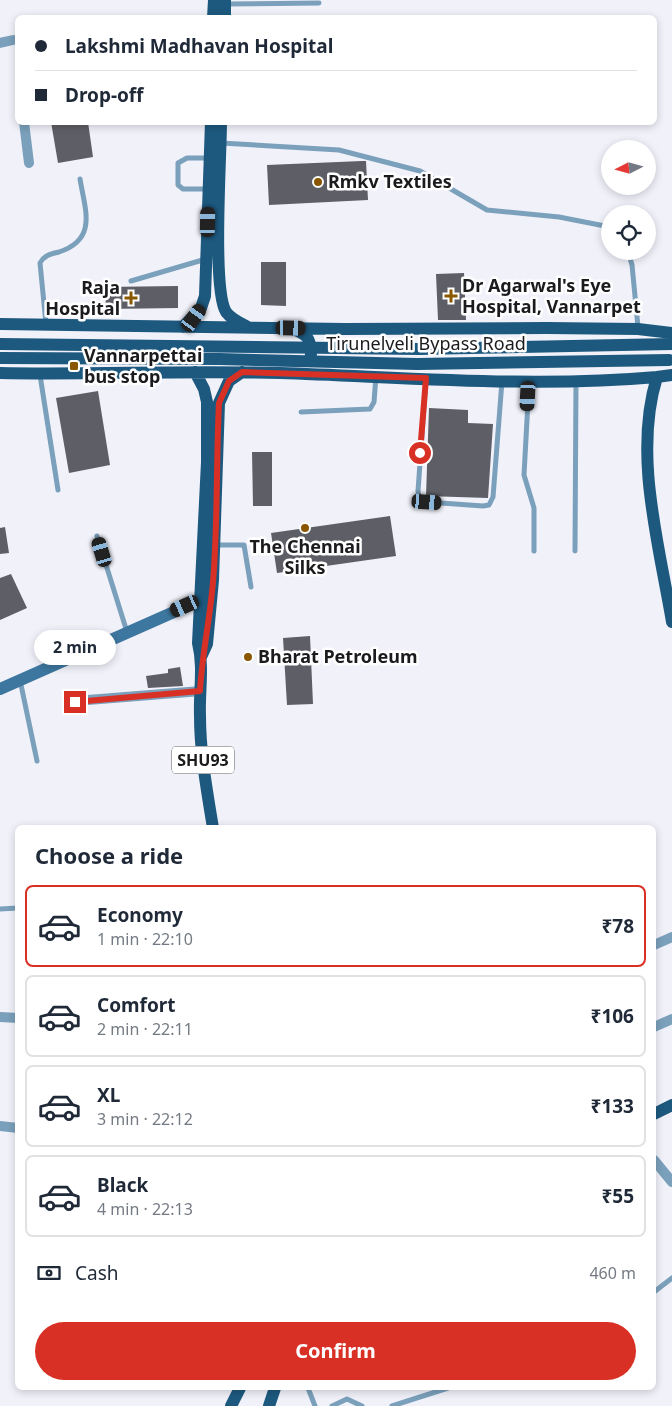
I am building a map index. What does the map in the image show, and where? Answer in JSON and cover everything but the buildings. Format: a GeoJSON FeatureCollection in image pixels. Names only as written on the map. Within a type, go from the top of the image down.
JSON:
{"type":"FeatureCollection","features":[{"type":"Feature","properties":{"kind":"main road"},"geometry":{"type":"LineString","coordinates":[[214,15],[221,1]]}},
{"type":"Feature","properties":{"kind":"main road"},"geometry":{"type":"LineString","coordinates":[[221,1],[224,15]]}},
{"type":"Feature","properties":{"kind":"main road"},"geometry":{"type":"LineString","coordinates":[[183,327],[202,308],[205,296],[210,125]]}},
{"type":"Feature","properties":{"kind":"main road"},"geometry":{"type":"LineString","coordinates":[[222,125],[219,249],[221,296],[227,313],[248,327]]}},
{"type":"Feature","properties":{"kind":"main road"},"geometry":{"type":"LineString","coordinates":[[0,324],[291,328],[638,329],[672,333]]}},
{"type":"Feature","properties":{"kind":"main road"},"geometry":{"type":"LineString","coordinates":[[119,374],[110,370],[105,365],[105,350],[106,334],[120,326]]}},
{"type":"Feature","properties":{"kind":"main road"},"geometry":{"type":"LineString","coordinates":[[291,328],[303,332],[311,342],[311,364],[294,373]]}},
{"type":"Feature","properties":{"kind":"main road","name":"Tirunelveli Bypass Road"},"geometry":{"type":"LineString","coordinates":[[0,344],[419,349],[672,344]]}},
{"type":"Feature","properties":{"kind":"main road","name":"Tirunelveli Bypass Road"},"geometry":{"type":"LineString","coordinates":[[0,358],[219,358],[417,364],[670,360]]}},
{"type":"Feature","properties":{"kind":"main road","name":"SHU93"},"geometry":{"type":"LineString","coordinates":[[195,372],[204,389],[207,402],[207,462],[198,643],[201,657],[200,716],[205,780],[212,825]]}},
{"type":"Feature","properties":{"kind":"main road"},"geometry":{"type":"LineString","coordinates":[[0,373],[242,372],[502,380],[619,380],[672,376]]}},
{"type":"Feature","properties":{"kind":"main road","name":"SHU93"},"geometry":{"type":"LineString","coordinates":[[201,657],[207,644],[215,545],[219,403],[229,381],[242,372]]}},
{"type":"Feature","properties":{"kind":"main road"},"geometry":{"type":"LineString","coordinates":[[657,377],[648,414],[648,467],[672,622]]}},
{"type":"Feature","properties":{"kind":"main road"},"geometry":{"type":"LineString","coordinates":[[656,1113],[672,1106]]}},
{"type":"Feature","properties":{"kind":"main road"},"geometry":{"type":"LineString","coordinates":[[231,1406],[239,1390]]}},
{"type":"Feature","properties":{"kind":"main road"},"geometry":{"type":"LineString","coordinates":[[269,1406],[274,1390]]}},
{"type":"Feature","properties":{"kind":"street"},"geometry":{"type":"LineString","coordinates":[[0,43],[13,40]]}},
{"type":"Feature","properties":{"kind":"street"},"geometry":{"type":"LineString","coordinates":[[24,125],[29,163]]}},
{"type":"Feature","properties":{"kind":"street"},"geometry":{"type":"LineString","coordinates":[[0,689],[201,600]]}},
{"type":"Feature","properties":{"kind":"street"},"geometry":{"type":"LineString","coordinates":[[75,702],[200,691]]}},
{"type":"Feature","properties":{"kind":"street"},"geometry":{"type":"LineString","coordinates":[[656,944],[672,937]]}},
{"type":"Feature","properties":{"kind":"street"},"geometry":{"type":"LineString","coordinates":[[0,1017],[15,1018]]}},
{"type":"Feature","properties":{"kind":"street"},"geometry":{"type":"LineString","coordinates":[[656,1026],[672,1019]]}},
{"type":"Feature","properties":{"kind":"street"},"geometry":{"type":"LineString","coordinates":[[0,1126],[15,1128]]}},
{"type":"Feature","properties":{"kind":"street"},"geometry":{"type":"LineString","coordinates":[[656,1162],[672,1182]]}},
{"type":"Feature","properties":{"kind":"lane"},"geometry":{"type":"LineString","coordinates":[[221,1],[318,3]]}},
{"type":"Feature","properties":{"kind":"lane"},"geometry":{"type":"LineString","coordinates":[[221,143],[339,150],[420,171],[487,210],[559,217],[601,225]]}},
{"type":"Feature","properties":{"kind":"lane"},"geometry":{"type":"LineString","coordinates":[[209,189],[180,187],[176,179],[178,163],[181,160],[210,158]]}},
{"type":"Feature","properties":{"kind":"lane"},"geometry":{"type":"LineString","coordinates":[[46,325],[40,263],[47,255],[71,247],[86,232],[87,222],[80,179]]}},
{"type":"Feature","properties":{"kind":"lane"},"geometry":{"type":"LineString","coordinates":[[131,282],[207,259]]}},
{"type":"Feature","properties":{"kind":"lane"},"geometry":{"type":"LineString","coordinates":[[631,260],[638,329]]}},
{"type":"Feature","properties":{"kind":"lane"},"geometry":{"type":"LineString","coordinates":[[40,374],[58,490]]}},
{"type":"Feature","properties":{"kind":"lane"},"geometry":{"type":"LineString","coordinates":[[301,412],[370,409],[374,402],[376,376]]}},
{"type":"Feature","properties":{"kind":"lane"},"geometry":{"type":"LineString","coordinates":[[426,378],[419,497],[427,502],[483,506],[492,502],[493,497],[502,380]]}},
{"type":"Feature","properties":{"kind":"lane"},"geometry":{"type":"LineString","coordinates":[[529,380],[524,475],[534,508],[534,551]]}},
{"type":"Feature","properties":{"kind":"lane"},"geometry":{"type":"LineString","coordinates":[[575,550],[576,380]]}},
{"type":"Feature","properties":{"kind":"lane"},"geometry":{"type":"LineString","coordinates":[[97,536],[127,633]]}},
{"type":"Feature","properties":{"kind":"lane"},"geometry":{"type":"LineString","coordinates":[[215,545],[244,544],[252,587]]}},
{"type":"Feature","properties":{"kind":"lane"},"geometry":{"type":"LineString","coordinates":[[20,680],[37,761]]}},
{"type":"Feature","properties":{"kind":"lane"},"geometry":{"type":"LineString","coordinates":[[0,909],[15,908]]}},
{"type":"Feature","properties":{"kind":"lane"},"geometry":{"type":"LineString","coordinates":[[656,1290],[672,1278]]}},
{"type":"Feature","properties":{"kind":"lane"},"geometry":{"type":"LineString","coordinates":[[309,1390],[316,1406]]}},
{"type":"Feature","properties":{"kind":"lane"},"geometry":{"type":"LineString","coordinates":[[392,1406],[442,1390]]}},
{"type":"Feature","properties":{"kind":"lane"},"geometry":{"type":"LineString","coordinates":[[332,1406],[347,1399],[362,1406]]}},
{"type":"Feature","properties":{"kind":"place","name":"Rmkv Textiles"},"geometry":{"type":"Point","coordinates":[318,182]}},
{"type":"Feature","properties":{"kind":"place","name":"Dr Agarwal's Eye Hospital, Vannarpet"},"geometry":{"type":"Point","coordinates":[451,296]}},
{"type":"Feature","properties":{"kind":"place","name":"Raja Hospital"},"geometry":{"type":"Point","coordinates":[131,298]}},
{"type":"Feature","properties":{"kind":"place","name":"Vannarpettai bus stop"},"geometry":{"type":"Point","coordinates":[74,366]}},
{"type":"Feature","properties":{"kind":"place","name":"The Chennai Silks"},"geometry":{"type":"Point","coordinates":[305,528]}},
{"type":"Feature","properties":{"kind":"place","name":"Bharat Petroleum"},"geometry":{"type":"Point","coordinates":[248,657]}},
{"type":"Feature","properties":{"kind":"route"},"geometry":{"type":"LineString","coordinates":[[75,702],[200,691],[201,657],[207,644],[214,580],[219,403],[229,381],[242,372],[426,378],[420,453]]}}]}
